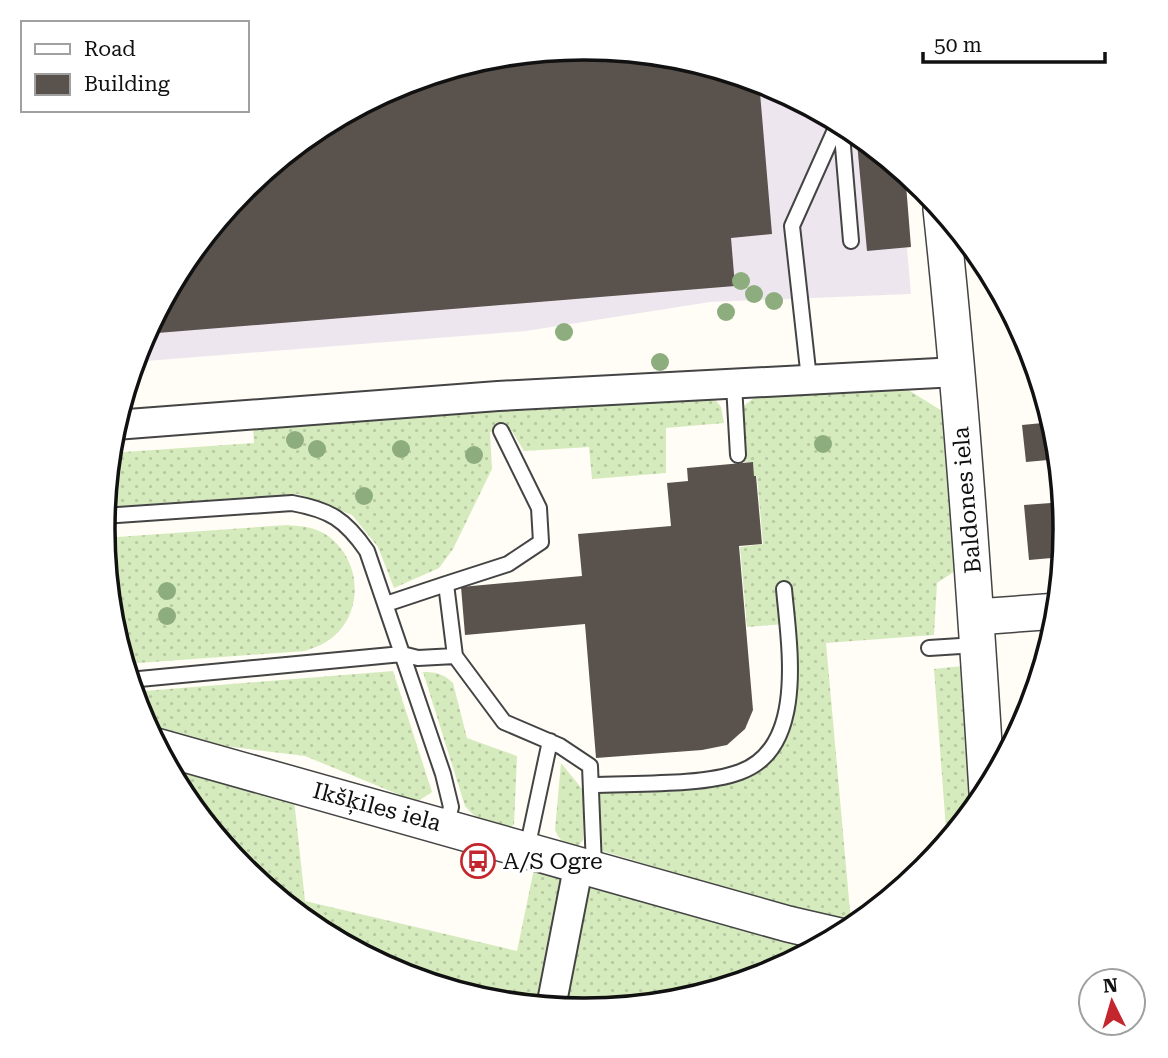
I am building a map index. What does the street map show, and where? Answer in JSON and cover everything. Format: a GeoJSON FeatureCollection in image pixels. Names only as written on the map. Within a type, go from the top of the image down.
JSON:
{"type":"FeatureCollection","features":[{"type":"Feature","properties":{"kind":"street","name":"Baldones iela"},"geometry":{"type":"LineString","coordinates":[[944,228],[951,290],[986,772]]}},
{"type":"Feature","properties":{"kind":"street"},"geometry":{"type":"LineString","coordinates":[[127,424],[498,396],[957,372]]}},
{"type":"Feature","properties":{"kind":"street"},"geometry":{"type":"LineString","coordinates":[[977,631],[1045,614]]}},
{"type":"Feature","properties":{"kind":"street","name":"Ikšķiles iela"},"geometry":{"type":"LineString","coordinates":[[170,750],[825,932]]}},
{"type":"Feature","properties":{"kind":"street"},"geometry":{"type":"LineString","coordinates":[[553,997],[586,865]]}},
{"type":"Feature","properties":{"kind":"lane"},"geometry":{"type":"LineString","coordinates":[[808,379],[792,226],[835,133]]}},
{"type":"Feature","properties":{"kind":"lane"},"geometry":{"type":"LineString","coordinates":[[841,137],[851,241]]}},
{"type":"Feature","properties":{"kind":"lane"},"geometry":{"type":"LineString","coordinates":[[734,384],[738,455]]}},
{"type":"Feature","properties":{"kind":"lane"},"geometry":{"type":"LineString","coordinates":[[386,604],[508,564],[541,542],[539,508],[501,431]]}},
{"type":"Feature","properties":{"kind":"lane"},"geometry":{"type":"LineString","coordinates":[[115,515],[275,503],[314,507],[334,514],[353,530],[367,551],[428,728],[449,796],[451,807],[446,826]]}},
{"type":"Feature","properties":{"kind":"lane"},"geometry":{"type":"LineString","coordinates":[[446,584],[455,656],[504,722],[550,741],[590,766],[586,865]]}},
{"type":"Feature","properties":{"kind":"lane"},"geometry":{"type":"LineString","coordinates":[[591,785],[664,782],[730,775],[761,761],[779,740],[788,702],[789,656],[784,589]]}},
{"type":"Feature","properties":{"kind":"lane"},"geometry":{"type":"LineString","coordinates":[[929,648],[977,631]]}},
{"type":"Feature","properties":{"kind":"lane"},"geometry":{"type":"LineString","coordinates":[[139,679],[402,654],[418,658],[455,656]]}},
{"type":"Feature","properties":{"kind":"lane"},"geometry":{"type":"LineString","coordinates":[[527,849],[550,741]]}},
{"type":"Feature","properties":{"kind":"shaded area"},"geometry":{"type":"Polygon","coordinates":[[[584,60],[645,64],[706,75],[764,95],[819,122],[870,157],[901,183],[911,294],[710,302],[526,331],[145,361],[177,294],[194,268],[231,219],[274,176],[349,122],[404,95],[462,75],[523,64],[584,60]]]}},
{"type":"Feature","properties":{"kind":"green space"},"geometry":{"type":"Polygon","coordinates":[[[892,385],[910,391],[947,414],[958,569],[937,583],[934,635],[826,643],[850,915],[843,920],[758,898],[599,850],[594,795],[605,787],[733,777],[782,738],[786,624],[747,627],[740,547],[763,544],[757,476],[754,476],[753,462],[743,462],[740,409],[760,393],[892,385]]]}},
{"type":"Feature","properties":{"kind":"green space"},"geometry":{"type":"Polygon","coordinates":[[[714,398],[721,407],[724,423],[666,428],[666,473],[592,479],[589,447],[524,451],[512,431],[490,432],[492,469],[453,549],[439,568],[394,588],[378,547],[352,515],[298,494],[116,506],[122,452],[254,443],[253,427],[450,409],[714,398]]]}},
{"type":"Feature","properties":{"kind":"green space"},"geometry":{"type":"Polygon","coordinates":[[[287,525],[308,528],[328,536],[340,547],[348,560],[355,590],[353,605],[338,632],[324,643],[305,651],[134,663],[119,590],[115,537],[287,525]]]}},
{"type":"Feature","properties":{"kind":"green space"},"geometry":{"type":"Polygon","coordinates":[[[962,666],[973,792],[946,828],[934,669],[962,666]]]}},
{"type":"Feature","properties":{"kind":"green space"},"geometry":{"type":"Polygon","coordinates":[[[393,671],[432,792],[417,802],[305,756],[208,744],[160,732],[143,691],[393,671]]]}},
{"type":"Feature","properties":{"kind":"green space"},"geometry":{"type":"Polygon","coordinates":[[[423,672],[440,674],[453,683],[467,738],[517,756],[514,825],[493,826],[475,816],[465,806],[423,672]]]}},
{"type":"Feature","properties":{"kind":"green space"},"geometry":{"type":"Polygon","coordinates":[[[561,763],[583,790],[583,840],[578,846],[564,843],[555,830],[561,763]]]}},
{"type":"Feature","properties":{"kind":"green space"},"geometry":{"type":"Polygon","coordinates":[[[179,768],[294,799],[305,901],[517,951],[534,869],[562,877],[545,996],[462,983],[404,963],[376,950],[349,936],[298,901],[274,882],[231,839],[179,768]]]}},
{"type":"Feature","properties":{"kind":"green space"},"geometry":{"type":"Polygon","coordinates":[[[592,884],[807,942],[764,963],[706,983],[615,997],[560,997],[581,893],[592,884]]]}},
{"type":"Feature","properties":{"kind":"building"},"geometry":{"type":"Polygon","coordinates":[[[553,61],[645,64],[706,75],[760,94],[772,234],[731,238],[735,286],[157,333],[177,294],[231,219],[274,176],[323,139],[376,108],[433,84],[492,69],[553,61]]]}},
{"type":"Feature","properties":{"kind":"building"},"geometry":{"type":"Polygon","coordinates":[[[857,148],[906,188],[911,247],[867,251],[857,148]]]}},
{"type":"Feature","properties":{"kind":"building"},"geometry":{"type":"Polygon","coordinates":[[[1041,423],[1048,460],[1026,462],[1022,425],[1041,423]]]}},
{"type":"Feature","properties":{"kind":"building"},"geometry":{"type":"Polygon","coordinates":[[[753,462],[762,544],[739,546],[753,710],[745,729],[727,745],[702,750],[596,758],[585,624],[465,635],[461,587],[582,576],[578,534],[671,526],[667,483],[688,481],[687,468],[753,462]]]}},
{"type":"Feature","properties":{"kind":"building"},"geometry":{"type":"Polygon","coordinates":[[[1051,503],[1054,529],[1052,558],[1029,560],[1024,505],[1051,503]]]}},
{"type":"Feature","properties":{"kind":"place","name":"A/S Ogre"},"geometry":{"type":"Point","coordinates":[478,861]}}]}
